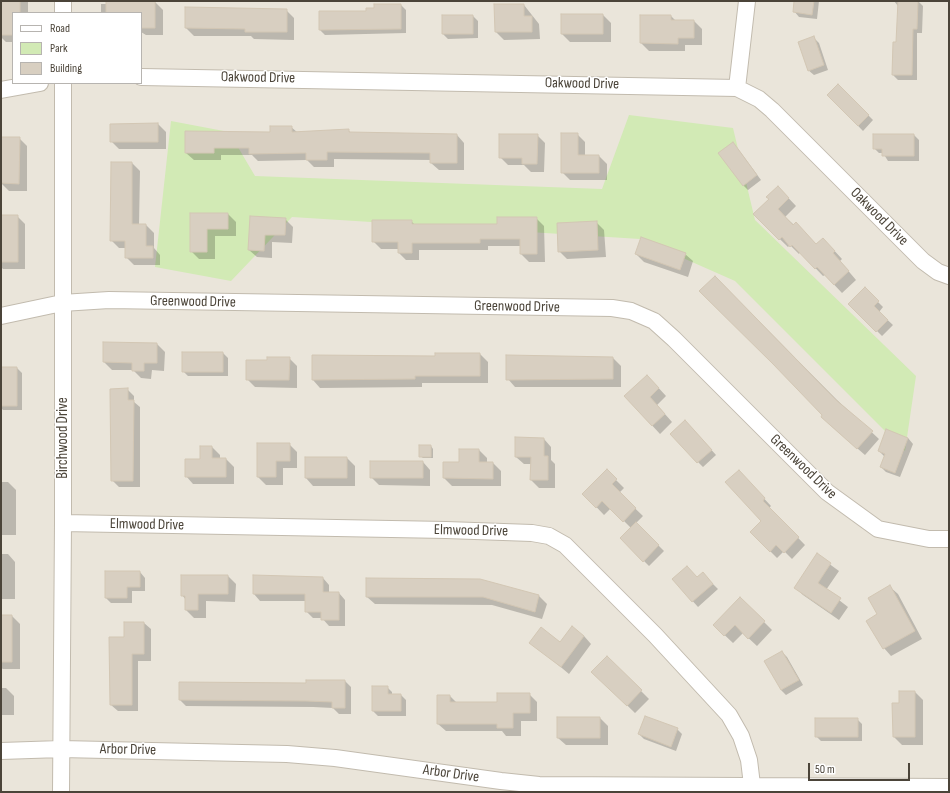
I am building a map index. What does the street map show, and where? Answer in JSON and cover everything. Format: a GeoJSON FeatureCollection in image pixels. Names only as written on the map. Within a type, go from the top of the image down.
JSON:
{"type":"FeatureCollection","features":[{"type":"Feature","properties":{"kind":"street"},"geometry":{"type":"LineString","coordinates":[[63,1],[63,12]]}},
{"type":"Feature","properties":{"kind":"street"},"geometry":{"type":"LineString","coordinates":[[738,88],[747,1]]}},
{"type":"Feature","properties":{"kind":"street","name":"Oakwood Drive"},"geometry":{"type":"LineString","coordinates":[[142,77],[738,88],[759,99],[772,110],[923,261],[938,272],[949,276]]}},
{"type":"Feature","properties":{"kind":"street"},"geometry":{"type":"LineString","coordinates":[[1,90],[34,84]]}},
{"type":"Feature","properties":{"kind":"street","name":"Birchwood Drive"},"geometry":{"type":"LineString","coordinates":[[61,792],[63,523],[63,84]]}},
{"type":"Feature","properties":{"kind":"street","name":"Greenwood Drive"},"geometry":{"type":"LineString","coordinates":[[1,316],[62,303],[117,301],[612,308],[631,311],[654,321],[833,497],[878,529],[928,539],[949,539]]}},
{"type":"Feature","properties":{"kind":"street","name":"Elmwood Drive"},"geometry":{"type":"LineString","coordinates":[[63,523],[501,532],[532,533],[549,536],[566,546],[655,635],[729,715],[741,736],[749,760],[752,785]]}},
{"type":"Feature","properties":{"kind":"street","name":"Arbor Drive"},"geometry":{"type":"LineString","coordinates":[[1,751],[61,749],[287,754],[335,758],[539,785],[949,787]]}},
{"type":"Feature","properties":{"kind":"shaded area"},"geometry":{"type":"Polygon","coordinates":[[[1,1],[949,1],[949,792],[1,792],[1,1]]]}},
{"type":"Feature","properties":{"kind":"green space"},"geometry":{"type":"Polygon","coordinates":[[[629,115],[733,128],[755,220],[916,376],[905,451],[735,281],[640,239],[292,217],[231,281],[155,267],[171,121],[229,132],[255,176],[602,189],[629,115]]]}},
{"type":"Feature","properties":{"kind":"building"},"geometry":{"type":"Polygon","coordinates":[[[1,1],[20,1],[20,12],[12,12],[12,35],[1,35],[1,1]]]}},
{"type":"Feature","properties":{"kind":"building"},"geometry":{"type":"Polygon","coordinates":[[[106,1],[155,1],[155,28],[142,28],[142,12],[106,12],[106,1]]]}},
{"type":"Feature","properties":{"kind":"building"},"geometry":{"type":"Polygon","coordinates":[[[794,1],[814,1],[812,15],[793,12],[794,1]]]}},
{"type":"Feature","properties":{"kind":"building"},"geometry":{"type":"Polygon","coordinates":[[[898,1],[918,1],[917,29],[913,29],[912,75],[892,75],[893,42],[896,42],[898,1]]]}},
{"type":"Feature","properties":{"kind":"building"},"geometry":{"type":"Polygon","coordinates":[[[374,4],[401,4],[401,29],[319,30],[319,11],[366,11],[366,8],[374,8],[374,4]]]}},
{"type":"Feature","properties":{"kind":"building"},"geometry":{"type":"Polygon","coordinates":[[[494,4],[524,4],[524,16],[532,16],[532,32],[495,32],[494,4]]]}},
{"type":"Feature","properties":{"kind":"building"},"geometry":{"type":"Polygon","coordinates":[[[185,7],[287,9],[287,32],[245,32],[245,29],[185,28],[185,7]]]}},
{"type":"Feature","properties":{"kind":"building"},"geometry":{"type":"Polygon","coordinates":[[[561,14],[603,14],[603,34],[561,34],[561,14]]]}},
{"type":"Feature","properties":{"kind":"building"},"geometry":{"type":"Polygon","coordinates":[[[442,15],[473,15],[473,34],[442,34],[442,15]]]}},
{"type":"Feature","properties":{"kind":"building"},"geometry":{"type":"Polygon","coordinates":[[[640,15],[671,15],[671,20],[694,20],[694,38],[678,38],[678,44],[640,43],[640,15]]]}},
{"type":"Feature","properties":{"kind":"building"},"geometry":{"type":"Polygon","coordinates":[[[814,36],[824,65],[808,71],[798,42],[814,36]]]}},
{"type":"Feature","properties":{"kind":"building"},"geometry":{"type":"Polygon","coordinates":[[[838,84],[869,115],[858,126],[827,95],[838,84]]]}},
{"type":"Feature","properties":{"kind":"building"},"geometry":{"type":"Polygon","coordinates":[[[158,123],[158,142],[110,142],[110,124],[158,123]]]}},
{"type":"Feature","properties":{"kind":"building"},"geometry":{"type":"Polygon","coordinates":[[[270,126],[292,126],[292,132],[349,129],[349,132],[457,134],[457,163],[430,163],[430,153],[327,152],[327,160],[306,160],[306,153],[249,154],[249,148],[214,148],[214,153],[185,153],[185,131],[270,132],[270,126]]]}},
{"type":"Feature","properties":{"kind":"building"},"geometry":{"type":"Polygon","coordinates":[[[561,133],[578,133],[578,155],[599,155],[599,173],[561,173],[561,133]]]}},
{"type":"Feature","properties":{"kind":"building"},"geometry":{"type":"Polygon","coordinates":[[[499,134],[538,134],[537,164],[522,164],[522,158],[499,158],[499,134]]]}},
{"type":"Feature","properties":{"kind":"building"},"geometry":{"type":"Polygon","coordinates":[[[873,134],[914,134],[914,156],[882,156],[882,149],[873,149],[873,134]]]}},
{"type":"Feature","properties":{"kind":"building"},"geometry":{"type":"Polygon","coordinates":[[[1,137],[20,137],[19,184],[1,183],[1,137]]]}},
{"type":"Feature","properties":{"kind":"building"},"geometry":{"type":"Polygon","coordinates":[[[733,142],[757,175],[743,186],[718,153],[733,142]]]}},
{"type":"Feature","properties":{"kind":"building"},"geometry":{"type":"Polygon","coordinates":[[[111,162],[132,162],[132,224],[146,224],[146,246],[153,246],[153,258],[125,258],[125,241],[110,241],[111,162]]]}},
{"type":"Feature","properties":{"kind":"building"},"geometry":{"type":"Polygon","coordinates":[[[778,186],[789,198],[778,209],[793,225],[796,222],[816,244],[823,238],[835,251],[833,253],[849,271],[834,285],[817,267],[815,269],[792,245],[790,247],[782,237],[779,240],[753,214],[769,199],[766,197],[778,186]]]}},
{"type":"Feature","properties":{"kind":"building"},"geometry":{"type":"Polygon","coordinates":[[[190,213],[228,213],[228,229],[207,229],[207,252],[190,252],[190,213]]]}},
{"type":"Feature","properties":{"kind":"building"},"geometry":{"type":"Polygon","coordinates":[[[1,215],[18,215],[18,262],[1,262],[1,215]]]}},
{"type":"Feature","properties":{"kind":"building"},"geometry":{"type":"Polygon","coordinates":[[[250,216],[286,218],[285,235],[265,235],[264,251],[248,250],[250,216]]]}},
{"type":"Feature","properties":{"kind":"building"},"geometry":{"type":"Polygon","coordinates":[[[497,217],[537,217],[537,254],[520,254],[520,239],[480,239],[480,243],[412,243],[412,253],[398,253],[398,242],[372,242],[372,220],[412,220],[412,224],[497,224],[497,217]]]}},
{"type":"Feature","properties":{"kind":"building"},"geometry":{"type":"Polygon","coordinates":[[[597,221],[598,250],[558,252],[557,223],[597,221]]]}},
{"type":"Feature","properties":{"kind":"building"},"geometry":{"type":"Polygon","coordinates":[[[641,237],[686,253],[680,270],[635,254],[641,237]]]}},
{"type":"Feature","properties":{"kind":"building"},"geometry":{"type":"Polygon","coordinates":[[[715,276],[836,400],[873,431],[857,449],[821,417],[822,415],[773,364],[699,291],[715,276]]]}},
{"type":"Feature","properties":{"kind":"building"},"geometry":{"type":"Polygon","coordinates":[[[865,287],[879,301],[874,306],[888,320],[876,332],[848,304],[865,287]]]}},
{"type":"Feature","properties":{"kind":"building"},"geometry":{"type":"Polygon","coordinates":[[[103,342],[157,343],[157,363],[144,363],[144,371],[132,371],[132,363],[103,362],[103,342]]]}},
{"type":"Feature","properties":{"kind":"building"},"geometry":{"type":"Polygon","coordinates":[[[182,352],[223,352],[223,372],[182,372],[182,352]]]}},
{"type":"Feature","properties":{"kind":"building"},"geometry":{"type":"Polygon","coordinates":[[[435,353],[480,353],[480,376],[415,376],[415,379],[312,380],[312,355],[435,356],[435,353]]]}},
{"type":"Feature","properties":{"kind":"building"},"geometry":{"type":"Polygon","coordinates":[[[506,355],[613,357],[613,379],[506,380],[506,355]]]}},
{"type":"Feature","properties":{"kind":"building"},"geometry":{"type":"Polygon","coordinates":[[[267,357],[290,357],[289,380],[246,380],[246,360],[267,360],[267,357]]]}},
{"type":"Feature","properties":{"kind":"building"},"geometry":{"type":"Polygon","coordinates":[[[1,367],[17,367],[17,406],[1,406],[1,367]]]}},
{"type":"Feature","properties":{"kind":"building"},"geometry":{"type":"Polygon","coordinates":[[[647,375],[659,388],[650,397],[665,414],[652,426],[624,396],[647,375]]]}},
{"type":"Feature","properties":{"kind":"building"},"geometry":{"type":"Polygon","coordinates":[[[128,388],[128,400],[134,400],[133,481],[111,481],[110,389],[128,388]]]}},
{"type":"Feature","properties":{"kind":"building"},"geometry":{"type":"Polygon","coordinates":[[[685,420],[712,450],[697,463],[670,434],[685,420]]]}},
{"type":"Feature","properties":{"kind":"building"},"geometry":{"type":"Polygon","coordinates":[[[886,429],[908,438],[895,473],[880,467],[885,454],[878,451],[886,429]]]}},
{"type":"Feature","properties":{"kind":"building"},"geometry":{"type":"Polygon","coordinates":[[[515,437],[544,438],[544,456],[548,456],[548,480],[530,480],[531,457],[515,457],[515,437]]]}},
{"type":"Feature","properties":{"kind":"building"},"geometry":{"type":"Polygon","coordinates":[[[257,443],[290,443],[290,461],[276,461],[276,477],[257,477],[257,443]]]}},
{"type":"Feature","properties":{"kind":"building"},"geometry":{"type":"Polygon","coordinates":[[[419,445],[431,445],[431,457],[419,457],[419,445]]]}},
{"type":"Feature","properties":{"kind":"building"},"geometry":{"type":"Polygon","coordinates":[[[200,446],[212,446],[212,458],[226,458],[226,477],[185,477],[185,459],[200,459],[200,446]]]}},
{"type":"Feature","properties":{"kind":"building"},"geometry":{"type":"Polygon","coordinates":[[[459,449],[479,449],[479,462],[493,462],[493,479],[443,478],[443,462],[459,462],[459,449]]]}},
{"type":"Feature","properties":{"kind":"building"},"geometry":{"type":"Polygon","coordinates":[[[305,457],[347,457],[347,478],[305,478],[305,457]]]}},
{"type":"Feature","properties":{"kind":"building"},"geometry":{"type":"Polygon","coordinates":[[[370,461],[423,461],[423,478],[370,478],[370,461]]]}},
{"type":"Feature","properties":{"kind":"building"},"geometry":{"type":"Polygon","coordinates":[[[607,469],[617,479],[612,484],[636,508],[623,522],[602,501],[596,508],[582,494],[607,469]]]}},
{"type":"Feature","properties":{"kind":"building"},"geometry":{"type":"Polygon","coordinates":[[[739,470],[765,498],[763,501],[799,537],[784,553],[776,545],[770,552],[750,532],[761,521],[725,482],[739,470]]]}},
{"type":"Feature","properties":{"kind":"building"},"geometry":{"type":"Polygon","coordinates":[[[636,522],[659,545],[643,562],[620,538],[636,522]]]}},
{"type":"Feature","properties":{"kind":"building"},"geometry":{"type":"Polygon","coordinates":[[[817,553],[831,563],[818,583],[841,598],[831,613],[794,588],[817,553]]]}},
{"type":"Feature","properties":{"kind":"building"},"geometry":{"type":"Polygon","coordinates":[[[687,566],[697,577],[703,572],[713,584],[692,602],[672,579],[687,566]]]}},
{"type":"Feature","properties":{"kind":"building"},"geometry":{"type":"Polygon","coordinates":[[[105,571],[140,571],[140,587],[127,587],[127,598],[105,598],[105,571]]]}},
{"type":"Feature","properties":{"kind":"building"},"geometry":{"type":"Polygon","coordinates":[[[181,575],[228,575],[228,594],[198,594],[198,610],[185,610],[185,596],[181,596],[181,575]]]}},
{"type":"Feature","properties":{"kind":"building"},"geometry":{"type":"Polygon","coordinates":[[[253,575],[323,577],[323,592],[339,592],[339,620],[321,620],[321,612],[305,612],[305,594],[253,594],[253,575]]]}},
{"type":"Feature","properties":{"kind":"building"},"geometry":{"type":"Polygon","coordinates":[[[366,578],[480,579],[539,595],[535,612],[483,597],[366,597],[366,578]]]}},
{"type":"Feature","properties":{"kind":"building"},"geometry":{"type":"Polygon","coordinates":[[[890,585],[915,631],[883,649],[866,621],[877,614],[868,598],[890,585]]]}},
{"type":"Feature","properties":{"kind":"building"},"geometry":{"type":"Polygon","coordinates":[[[740,597],[765,621],[748,639],[735,625],[724,636],[713,625],[740,597]]]}},
{"type":"Feature","properties":{"kind":"building"},"geometry":{"type":"Polygon","coordinates":[[[1,615],[12,615],[12,662],[1,662],[1,615]]]}},
{"type":"Feature","properties":{"kind":"building"},"geometry":{"type":"Polygon","coordinates":[[[124,622],[144,622],[144,654],[132,654],[132,705],[110,705],[109,637],[124,637],[124,622]]]}},
{"type":"Feature","properties":{"kind":"building"},"geometry":{"type":"Polygon","coordinates":[[[572,626],[584,636],[561,667],[529,643],[541,627],[560,642],[572,626]]]}},
{"type":"Feature","properties":{"kind":"building"},"geometry":{"type":"Polygon","coordinates":[[[782,651],[799,680],[781,690],[764,661],[782,651]]]}},
{"type":"Feature","properties":{"kind":"building"},"geometry":{"type":"Polygon","coordinates":[[[607,656],[642,690],[627,706],[591,672],[607,656]]]}},
{"type":"Feature","properties":{"kind":"building"},"geometry":{"type":"Polygon","coordinates":[[[306,680],[345,680],[345,708],[332,708],[332,702],[179,700],[179,682],[306,683],[306,680]]]}},
{"type":"Feature","properties":{"kind":"building"},"geometry":{"type":"Polygon","coordinates":[[[372,686],[388,686],[388,694],[401,694],[401,711],[372,711],[372,686]]]}},
{"type":"Feature","properties":{"kind":"building"},"geometry":{"type":"Polygon","coordinates":[[[899,691],[915,691],[915,737],[893,737],[892,703],[899,703],[899,691]]]}},
{"type":"Feature","properties":{"kind":"building"},"geometry":{"type":"Polygon","coordinates":[[[497,693],[530,693],[530,713],[513,713],[513,728],[497,728],[497,724],[437,724],[437,695],[450,695],[450,702],[497,702],[497,693]]]}},
{"type":"Feature","properties":{"kind":"building"},"geometry":{"type":"Polygon","coordinates":[[[645,716],[678,728],[671,747],[638,734],[645,716]]]}},
{"type":"Feature","properties":{"kind":"building"},"geometry":{"type":"Polygon","coordinates":[[[557,717],[600,717],[600,738],[557,738],[557,717]]]}},
{"type":"Feature","properties":{"kind":"building"},"geometry":{"type":"Polygon","coordinates":[[[815,718],[858,718],[858,737],[815,737],[815,718]]]}}]}
